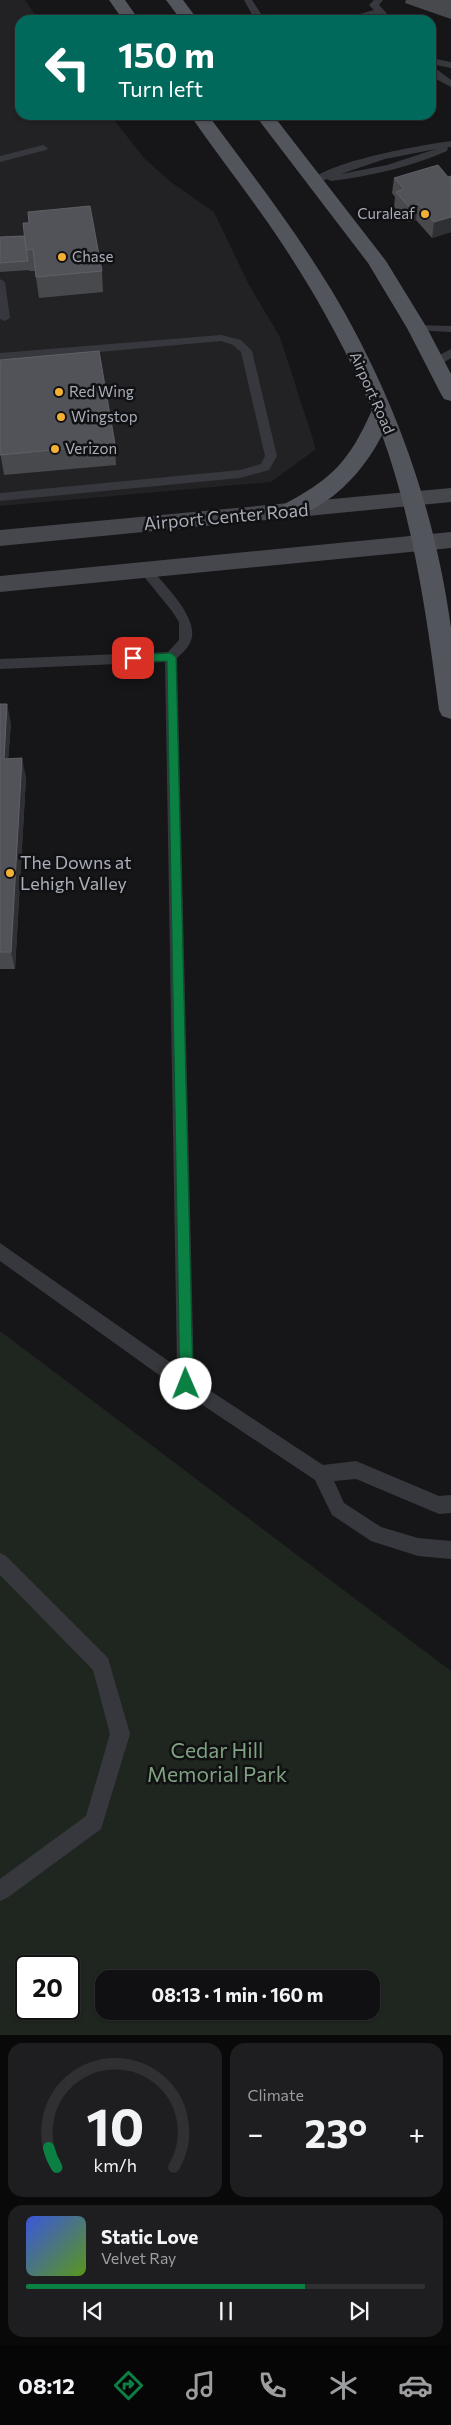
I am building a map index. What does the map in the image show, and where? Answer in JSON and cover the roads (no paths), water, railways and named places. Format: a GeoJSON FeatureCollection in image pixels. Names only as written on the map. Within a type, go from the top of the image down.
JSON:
{"type":"FeatureCollection","features":[{"type":"Feature","properties":{"kind":"main road"},"geometry":{"type":"LineString","coordinates":[[117,0],[128,15]]}},
{"type":"Feature","properties":{"kind":"main road"},"geometry":{"type":"LineString","coordinates":[[174,0],[186,15]]}},
{"type":"Feature","properties":{"kind":"main road","name":"Airport Road"},"geometry":{"type":"LineString","coordinates":[[203,120],[313,275],[338,318],[382,410],[402,465],[422,544],[432,590],[451,710]]}},
{"type":"Feature","properties":{"kind":"main road"},"geometry":{"type":"LineString","coordinates":[[268,120],[376,261],[417,328],[444,358],[451,394]]}},
{"type":"Feature","properties":{"kind":"main road"},"geometry":{"type":"LineString","coordinates":[[289,511],[320,494],[351,468],[371,438],[382,410]]}},
{"type":"Feature","properties":{"kind":"street","name":"Airport Center Road"},"geometry":{"type":"LineString","coordinates":[[0,538],[451,495]]}},
{"type":"Feature","properties":{"kind":"street"},"geometry":{"type":"LineString","coordinates":[[0,584],[451,540]]}},
{"type":"Feature","properties":{"kind":"lane"},"geometry":{"type":"LineString","coordinates":[[248,0],[257,15]]}},
{"type":"Feature","properties":{"kind":"lane"},"geometry":{"type":"LineString","coordinates":[[379,0],[374,5],[384,15]]}},
{"type":"Feature","properties":{"kind":"lane"},"geometry":{"type":"LineString","coordinates":[[364,15],[380,11]]}},
{"type":"Feature","properties":{"kind":"lane"},"geometry":{"type":"LineString","coordinates":[[436,62],[451,65]]}},
{"type":"Feature","properties":{"kind":"lane"},"geometry":{"type":"LineString","coordinates":[[436,74],[451,84]]}},
{"type":"Feature","properties":{"kind":"lane"},"geometry":{"type":"LineString","coordinates":[[315,180],[360,175],[423,158],[451,145]]}},
{"type":"Feature","properties":{"kind":"lane"},"geometry":{"type":"LineString","coordinates":[[0,159],[43,148]]}},
{"type":"Feature","properties":{"kind":"lane"},"geometry":{"type":"LineString","coordinates":[[0,282],[5,318]]}},
{"type":"Feature","properties":{"kind":"lane"},"geometry":{"type":"LineString","coordinates":[[417,328],[451,328]]}},
{"type":"Feature","properties":{"kind":"lane"},"geometry":{"type":"LineString","coordinates":[[0,357],[222,338],[237,342],[246,351],[271,456],[265,467],[240,474],[0,497]]}},
{"type":"Feature","properties":{"kind":"lane"},"geometry":{"type":"LineString","coordinates":[[145,570],[177,608],[185,622],[186,641],[171,657],[186,1384]]}},
{"type":"Feature","properties":{"kind":"lane"},"geometry":{"type":"LineString","coordinates":[[0,664],[171,657]]}},
{"type":"Feature","properties":{"kind":"lane"},"geometry":{"type":"LineString","coordinates":[[0,1251],[186,1384],[321,1474],[338,1509],[377,1535],[418,1547],[451,1550]]}},
{"type":"Feature","properties":{"kind":"lane"},"geometry":{"type":"LineString","coordinates":[[321,1474],[356,1470],[439,1505],[451,1504]]}},
{"type":"Feature","properties":{"kind":"lane"},"geometry":{"type":"LineString","coordinates":[[0,1562],[101,1665],[120,1734],[94,1822],[26,1874],[0,1891]]}},
{"type":"Feature","properties":{"kind":"place","name":"Curaleaf"},"geometry":{"type":"Point","coordinates":[425,214]}},
{"type":"Feature","properties":{"kind":"place","name":"Chase"},"geometry":{"type":"Point","coordinates":[62,257]}},
{"type":"Feature","properties":{"kind":"place","name":"Red Wing"},"geometry":{"type":"Point","coordinates":[59,392]}},
{"type":"Feature","properties":{"kind":"place","name":"Wingstop"},"geometry":{"type":"Point","coordinates":[61,417]}},
{"type":"Feature","properties":{"kind":"place","name":"Verizon"},"geometry":{"type":"Point","coordinates":[55,449]}},
{"type":"Feature","properties":{"kind":"place","name":"The Downs at Lehigh Valley"},"geometry":{"type":"Point","coordinates":[10,873]}},
{"type":"Feature","properties":{"kind":"park label","name":"Cedar Hill Memorial Park"},"geometry":{"type":"Point","coordinates":[217,1763]}}]}
